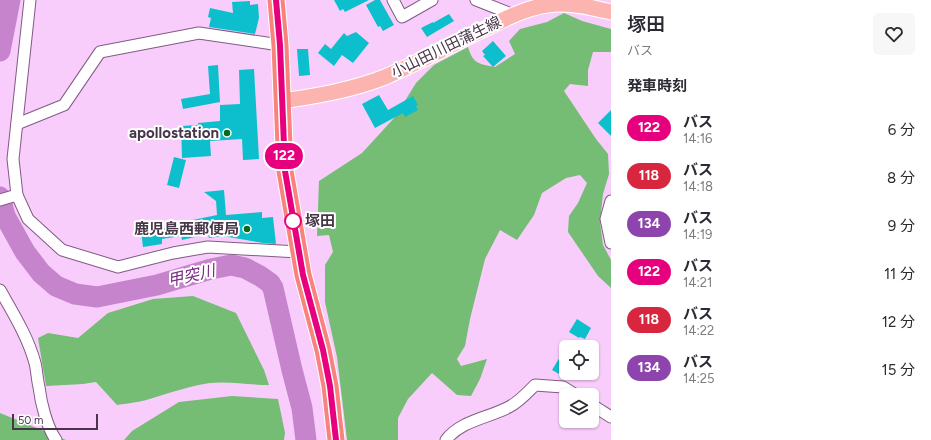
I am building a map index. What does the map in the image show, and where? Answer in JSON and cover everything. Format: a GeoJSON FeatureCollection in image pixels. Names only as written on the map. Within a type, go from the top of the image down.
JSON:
{"type":"FeatureCollection","features":[{"type":"Feature","properties":{"kind":"highway"},"geometry":{"type":"LineString","coordinates":[[276,0],[280,45],[285,171],[298,252],[323,350],[330,386],[336,440]]}},
{"type":"Feature","properties":{"kind":"main road","name":"小山田川田蒲生線"},"geometry":{"type":"LineString","coordinates":[[282,101],[311,97],[348,89],[385,76],[514,15],[532,8],[556,4],[572,4],[611,12]]}},
{"type":"Feature","properties":{"kind":"street"},"geometry":{"type":"LineString","coordinates":[[30,0],[13,159],[17,195],[28,219],[62,250],[118,268],[173,253],[208,247],[298,252]]}},
{"type":"Feature","properties":{"kind":"street"},"geometry":{"type":"LineString","coordinates":[[393,0],[402,17],[432,0]]}},
{"type":"Feature","properties":{"kind":"street"},"geometry":{"type":"LineString","coordinates":[[476,0],[514,15]]}},
{"type":"Feature","properties":{"kind":"street"},"geometry":{"type":"LineString","coordinates":[[17,124],[64,105],[100,52],[199,33],[280,45]]}},
{"type":"Feature","properties":{"kind":"street"},"geometry":{"type":"LineString","coordinates":[[0,200],[17,195]]}},
{"type":"Feature","properties":{"kind":"street"},"geometry":{"type":"LineString","coordinates":[[611,201],[606,219],[611,243]]}},
{"type":"Feature","properties":{"kind":"street"},"geometry":{"type":"LineString","coordinates":[[0,290],[18,322],[28,344],[35,363],[44,413],[56,440]]}},
{"type":"Feature","properties":{"kind":"street"},"geometry":{"type":"LineString","coordinates":[[446,440],[450,434],[461,427],[510,407],[534,385],[563,386],[566,388]]}},
{"type":"Feature","properties":{"kind":"street"},"geometry":{"type":"LineString","coordinates":[[599,409],[611,417]]}},
{"type":"Feature","properties":{"kind":"green space"},"geometry":{"type":"Polygon","coordinates":[[[564,13],[582,21],[611,29],[611,52],[593,52],[588,70],[588,86],[570,84],[564,91],[596,139],[608,154],[609,174],[603,194],[600,222],[603,245],[611,260],[611,288],[598,276],[568,232],[569,216],[578,203],[587,183],[580,175],[566,178],[542,193],[534,215],[517,240],[500,230],[485,259],[465,346],[457,359],[461,366],[487,359],[480,379],[471,396],[457,395],[432,373],[408,399],[398,418],[398,440],[347,440],[337,357],[325,302],[325,265],[333,252],[329,235],[317,236],[319,181],[362,153],[395,117],[416,83],[434,65],[468,47],[472,57],[477,62],[495,67],[515,54],[509,41],[520,29],[547,22],[564,13]]]}},
{"type":"Feature","properties":{"kind":"green space"},"geometry":{"type":"Polygon","coordinates":[[[193,296],[236,313],[264,370],[269,385],[225,382],[210,383],[188,387],[144,400],[117,405],[96,382],[46,386],[38,338],[48,333],[78,338],[108,313],[153,299],[193,296]]]}},
{"type":"Feature","properties":{"kind":"green space"},"geometry":{"type":"Polygon","coordinates":[[[232,396],[278,399],[285,433],[284,440],[124,440],[132,431],[179,402],[232,396]]]}},
{"type":"Feature","properties":{"kind":"green space"},"geometry":{"type":"Polygon","coordinates":[[[0,413],[66,440],[0,440],[0,413]]]}},
{"type":"Feature","properties":{"kind":"building"},"geometry":{"type":"Polygon","coordinates":[[[334,0],[369,0],[345,12],[343,9],[340,11],[334,0]]]}},
{"type":"Feature","properties":{"kind":"building"},"geometry":{"type":"Polygon","coordinates":[[[375,0],[380,0],[394,25],[383,31],[380,26],[378,27],[366,5],[375,0]]]}},
{"type":"Feature","properties":{"kind":"building"},"geometry":{"type":"Polygon","coordinates":[[[250,1],[250,5],[258,4],[259,18],[255,34],[209,27],[211,18],[208,17],[210,8],[233,13],[232,2],[250,1]]]}},
{"type":"Feature","properties":{"kind":"building"},"geometry":{"type":"Polygon","coordinates":[[[449,14],[454,21],[427,37],[421,28],[449,14]]]}},
{"type":"Feature","properties":{"kind":"building"},"geometry":{"type":"Polygon","coordinates":[[[356,32],[369,43],[353,63],[342,55],[334,66],[318,53],[325,44],[331,49],[344,33],[347,36],[356,32]]]}},
{"type":"Feature","properties":{"kind":"building"},"geometry":{"type":"Polygon","coordinates":[[[493,41],[506,56],[493,67],[483,56],[485,55],[482,51],[493,41]]]}},
{"type":"Feature","properties":{"kind":"building"},"geometry":{"type":"Polygon","coordinates":[[[297,49],[308,49],[310,75],[299,76],[297,49]]]}},
{"type":"Feature","properties":{"kind":"building"},"geometry":{"type":"Polygon","coordinates":[[[218,65],[220,102],[183,109],[181,99],[210,94],[208,66],[218,65]]]}},
{"type":"Feature","properties":{"kind":"building"},"geometry":{"type":"Polygon","coordinates":[[[254,69],[259,159],[243,160],[242,139],[210,141],[211,156],[182,158],[181,126],[220,121],[220,105],[240,104],[239,70],[254,69]]]}},
{"type":"Feature","properties":{"kind":"building"},"geometry":{"type":"Polygon","coordinates":[[[379,95],[388,110],[413,96],[418,105],[416,106],[418,110],[405,117],[403,113],[375,128],[362,104],[379,95]]]}},
{"type":"Feature","properties":{"kind":"building"},"geometry":{"type":"Polygon","coordinates":[[[611,110],[611,136],[598,123],[611,110]]]}},
{"type":"Feature","properties":{"kind":"building"},"geometry":{"type":"Polygon","coordinates":[[[174,157],[186,160],[179,188],[167,185],[174,157]]]}},
{"type":"Feature","properties":{"kind":"building"},"geometry":{"type":"Polygon","coordinates":[[[224,190],[226,215],[262,212],[262,218],[273,217],[276,244],[223,236],[209,238],[208,234],[182,240],[181,236],[162,239],[162,244],[143,247],[141,231],[179,226],[178,223],[217,215],[216,201],[204,192],[224,190]]]}},
{"type":"Feature","properties":{"kind":"building"},"geometry":{"type":"Polygon","coordinates":[[[577,319],[591,328],[585,339],[579,338],[569,332],[577,319]]]}},
{"type":"Feature","properties":{"kind":"building"},"geometry":{"type":"Polygon","coordinates":[[[559,358],[559,374],[552,370],[559,358]]]}},
{"type":"Feature","properties":{"kind":"waterway","name":"甲突川"},"geometry":{"type":"LineString","coordinates":[[0,51],[10,0]]}},
{"type":"Feature","properties":{"kind":"waterway","name":"甲突川"},"geometry":{"type":"LineString","coordinates":[[0,197],[5,216],[25,252],[41,273],[56,286],[75,294],[97,297],[157,285],[211,269],[231,265],[245,268],[270,283],[273,288],[302,408],[306,440]]}},
{"type":"Feature","properties":{"kind":"bus line","name":"122"},"geometry":{"type":"LineString","coordinates":[[276,0],[280,45],[285,171],[298,252],[323,350],[330,386],[336,440]]}},
{"type":"Feature","properties":{"kind":"place","name":"apollostation"},"geometry":{"type":"Point","coordinates":[227,133]}},
{"type":"Feature","properties":{"kind":"place","name":"塚田"},"geometry":{"type":"Point","coordinates":[293,221]}},
{"type":"Feature","properties":{"kind":"place","name":"鹿児島西郵便局"},"geometry":{"type":"Point","coordinates":[247,229]}}]}
